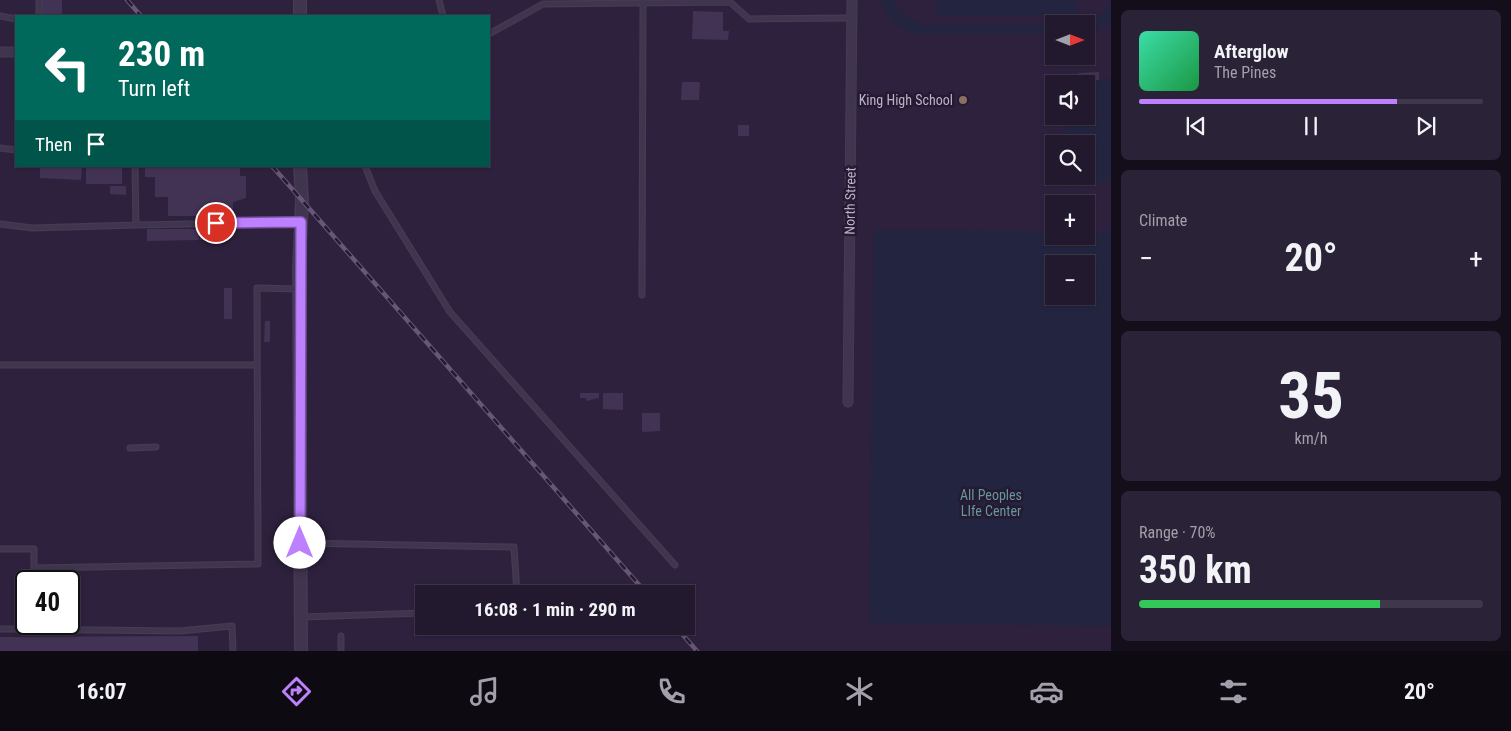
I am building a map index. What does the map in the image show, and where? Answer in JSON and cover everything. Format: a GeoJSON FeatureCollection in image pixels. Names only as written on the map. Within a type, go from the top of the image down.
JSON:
{"type":"FeatureCollection","features":[{"type":"Feature","properties":{"kind":"street"},"geometry":{"type":"LineString","coordinates":[[300,0],[300,15]]}},
{"type":"Feature","properties":{"kind":"street","name":"North Street"},"geometry":{"type":"LineString","coordinates":[[848,402],[852,0]]}},
{"type":"Feature","properties":{"kind":"street"},"geometry":{"type":"LineString","coordinates":[[0,52],[15,52]]}},
{"type":"Feature","properties":{"kind":"street"},"geometry":{"type":"LineString","coordinates":[[300,167],[301,651]]}},
{"type":"Feature","properties":{"kind":"lane"},"geometry":{"type":"LineString","coordinates":[[39,0],[39,15]]}},
{"type":"Feature","properties":{"kind":"lane"},"geometry":{"type":"LineString","coordinates":[[439,0],[443,15]]}},
{"type":"Feature","properties":{"kind":"lane"},"geometry":{"type":"LineString","coordinates":[[490,33],[543,4],[730,2],[749,19],[852,18]]}},
{"type":"Feature","properties":{"kind":"lane"},"geometry":{"type":"LineString","coordinates":[[642,295],[643,4]]}},
{"type":"Feature","properties":{"kind":"lane"},"geometry":{"type":"LineString","coordinates":[[0,16],[15,19]]}},
{"type":"Feature","properties":{"kind":"lane"},"geometry":{"type":"LineString","coordinates":[[0,148],[15,150]]}},
{"type":"Feature","properties":{"kind":"lane"},"geometry":{"type":"LineString","coordinates":[[135,167],[136,225]]}},
{"type":"Feature","properties":{"kind":"lane"},"geometry":{"type":"LineString","coordinates":[[365,167],[375,191],[450,312],[675,564]]}},
{"type":"Feature","properties":{"kind":"lane"},"geometry":{"type":"LineString","coordinates":[[0,224],[32,228],[301,222]]}},
{"type":"Feature","properties":{"kind":"lane"},"geometry":{"type":"LineString","coordinates":[[0,549],[34,549],[34,568],[258,564],[257,288],[300,289]]}},
{"type":"Feature","properties":{"kind":"lane"},"geometry":{"type":"LineString","coordinates":[[0,364],[256,365]]}},
{"type":"Feature","properties":{"kind":"lane"},"geometry":{"type":"LineString","coordinates":[[130,448],[156,447]]}},
{"type":"Feature","properties":{"kind":"lane"},"geometry":{"type":"LineString","coordinates":[[300,543],[514,547],[516,585]]}},
{"type":"Feature","properties":{"kind":"lane"},"geometry":{"type":"LineString","coordinates":[[301,617],[415,613]]}},
{"type":"Feature","properties":{"kind":"lane"},"geometry":{"type":"LineString","coordinates":[[0,629],[180,631],[232,626],[233,651]]}},
{"type":"Feature","properties":{"kind":"lane"},"geometry":{"type":"LineString","coordinates":[[341,636],[341,651]]}},
{"type":"Feature","properties":{"kind":"green space"},"geometry":{"type":"Polygon","coordinates":[[[880,0],[892,0],[906,17],[925,25],[1045,25],[1045,34],[916,34],[899,26],[886,12],[880,0]]]}},
{"type":"Feature","properties":{"kind":"green space"},"geometry":{"type":"Polygon","coordinates":[[[936,0],[1077,0],[1077,15],[936,16],[936,0]]]}},
{"type":"Feature","properties":{"kind":"green space"},"geometry":{"type":"Polygon","coordinates":[[[1111,3],[1111,21],[1095,32],[1095,18],[1111,3]]]}},
{"type":"Feature","properties":{"kind":"green space"},"geometry":{"type":"Polygon","coordinates":[[[1111,78],[1111,179],[1095,184],[1095,135],[1064,135],[1065,125],[1095,125],[1095,79],[1111,78]]]}},
{"type":"Feature","properties":{"kind":"green space"},"geometry":{"type":"Polygon","coordinates":[[[1062,185],[1091,185],[1062,187],[1062,185]]]}},
{"type":"Feature","properties":{"kind":"green space","name":"All Peoples LIfe Center"},"geometry":{"type":"Polygon","coordinates":[[[874,230],[1045,231],[1045,245],[1095,245],[1095,232],[1111,232],[1111,626],[869,623],[874,230]]]}},
{"type":"Feature","properties":{"kind":"building"},"geometry":{"type":"Polygon","coordinates":[[[40,0],[62,0],[62,15],[40,15],[40,0]]]}},
{"type":"Feature","properties":{"kind":"building"},"geometry":{"type":"Polygon","coordinates":[[[693,11],[723,12],[723,31],[729,31],[728,40],[692,39],[693,11]]]}},
{"type":"Feature","properties":{"kind":"building"},"geometry":{"type":"Polygon","coordinates":[[[1099,72],[1099,80],[1095,80],[1095,75],[1079,75],[1079,73],[1099,72]]]}},
{"type":"Feature","properties":{"kind":"building"},"geometry":{"type":"Polygon","coordinates":[[[682,82],[700,82],[699,100],[681,100],[682,82]]]}},
{"type":"Feature","properties":{"kind":"building"},"geometry":{"type":"Polygon","coordinates":[[[738,125],[749,125],[749,136],[738,136],[738,125]]]}},
{"type":"Feature","properties":{"kind":"building"},"geometry":{"type":"Polygon","coordinates":[[[40,167],[82,167],[81,180],[40,178],[40,167]]]}},
{"type":"Feature","properties":{"kind":"building"},"geometry":{"type":"Polygon","coordinates":[[[86,167],[122,167],[122,184],[86,184],[86,167]]]}},
{"type":"Feature","properties":{"kind":"building"},"geometry":{"type":"Polygon","coordinates":[[[145,167],[240,168],[240,176],[246,176],[246,198],[233,202],[233,209],[220,209],[219,216],[168,216],[168,197],[155,197],[155,177],[145,177],[145,167]]]}},
{"type":"Feature","properties":{"kind":"building"},"geometry":{"type":"Polygon","coordinates":[[[110,186],[126,186],[126,195],[110,194],[110,186]]]}},
{"type":"Feature","properties":{"kind":"building"},"geometry":{"type":"Polygon","coordinates":[[[147,229],[199,229],[199,240],[147,241],[147,229]]]}},
{"type":"Feature","properties":{"kind":"building"},"geometry":{"type":"Polygon","coordinates":[[[200,229],[224,229],[224,240],[200,240],[200,229]]]}},
{"type":"Feature","properties":{"kind":"building"},"geometry":{"type":"Polygon","coordinates":[[[224,288],[232,288],[232,319],[224,319],[224,288]]]}},
{"type":"Feature","properties":{"kind":"building"},"geometry":{"type":"Polygon","coordinates":[[[265,321],[270,321],[270,342],[264,342],[265,321]]]}},
{"type":"Feature","properties":{"kind":"building"},"geometry":{"type":"Polygon","coordinates":[[[580,393],[599,393],[599,398],[586,401],[586,398],[580,398],[580,393]]]}},
{"type":"Feature","properties":{"kind":"building"},"geometry":{"type":"Polygon","coordinates":[[[603,393],[623,393],[623,410],[603,409],[603,393]]]}},
{"type":"Feature","properties":{"kind":"building"},"geometry":{"type":"Polygon","coordinates":[[[642,413],[660,413],[660,431],[642,432],[642,413]]]}},
{"type":"Feature","properties":{"kind":"building"},"geometry":{"type":"Polygon","coordinates":[[[198,636],[198,651],[0,651],[0,637],[198,636]]]}},
{"type":"Feature","properties":{"kind":"railway"},"geometry":{"type":"LineString","coordinates":[[127,0],[140,15]]}},
{"type":"Feature","properties":{"kind":"railway"},"geometry":{"type":"LineString","coordinates":[[273,167],[639,585]]}},
{"type":"Feature","properties":{"kind":"railway"},"geometry":{"type":"LineString","coordinates":[[683,635],[697,651]]}},
{"type":"Feature","properties":{"kind":"place","name":"King High School"},"geometry":{"type":"Point","coordinates":[963,100]}},
{"type":"Feature","properties":{"kind":"route"},"geometry":{"type":"LineString","coordinates":[[216,223],[301,222],[299,268],[300,543]]}}]}
